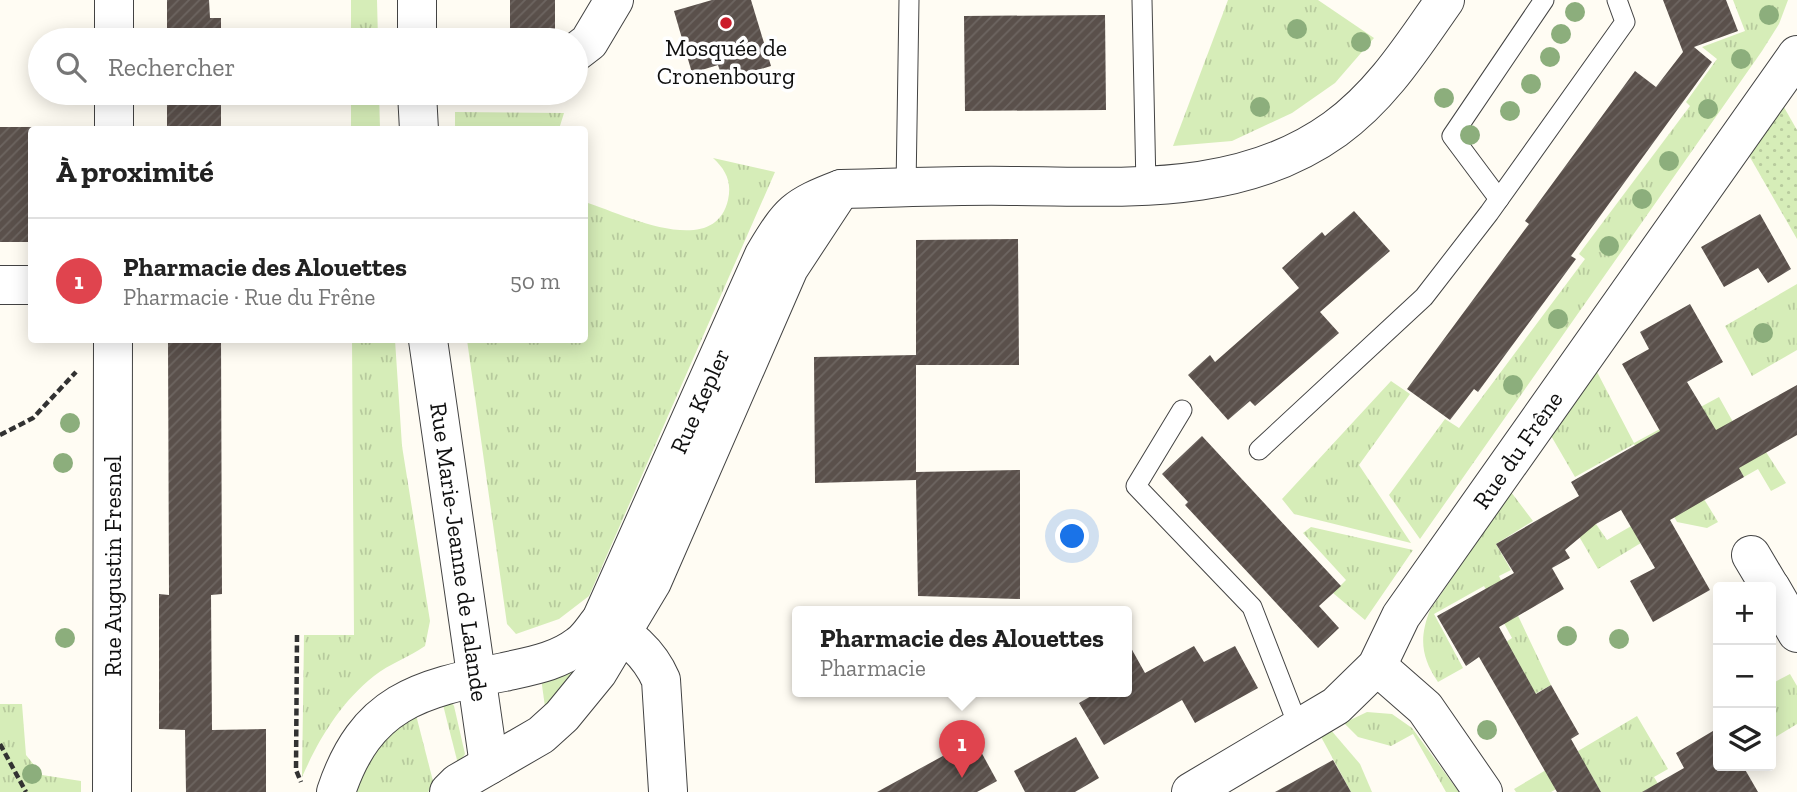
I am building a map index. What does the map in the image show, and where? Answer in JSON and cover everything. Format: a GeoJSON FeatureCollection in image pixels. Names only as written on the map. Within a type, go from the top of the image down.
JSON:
{"type":"FeatureCollection","features":[{"type":"Feature","properties":{"kind":"street"},"geometry":{"type":"LineString","coordinates":[[114,0],[114,28]]}},
{"type":"Feature","properties":{"kind":"street"},"geometry":{"type":"LineString","coordinates":[[416,0],[417,28]]}},
{"type":"Feature","properties":{"kind":"street"},"geometry":{"type":"LineString","coordinates":[[588,43],[614,0]]}},
{"type":"Feature","properties":{"kind":"street","name":"Rue Kepler"},"geometry":{"type":"LineString","coordinates":[[611,626],[652,582],[789,268],[841,189],[1153,186],[1242,174],[1279,160],[1336,128],[1393,74],[1445,0]]}},
{"type":"Feature","properties":{"kind":"street","name":"Rue du Frêne"},"geometry":{"type":"LineString","coordinates":[[1191,792],[1336,706],[1377,666],[1401,616],[1797,55]]}},
{"type":"Feature","properties":{"kind":"street"},"geometry":{"type":"LineString","coordinates":[[114,105],[114,126]]}},
{"type":"Feature","properties":{"kind":"street"},"geometry":{"type":"LineString","coordinates":[[418,105],[419,126]]}},
{"type":"Feature","properties":{"kind":"street"},"geometry":{"type":"LineString","coordinates":[[0,285],[28,285]]}},
{"type":"Feature","properties":{"kind":"street","name":"Rue Marie-Jeanne de Lalande"},"geometry":{"type":"LineString","coordinates":[[428,343],[489,765]]}},
{"type":"Feature","properties":{"kind":"street","name":"Rue Augustin Fresnel"},"geometry":{"type":"LineString","coordinates":[[113,346],[113,792]]}},
{"type":"Feature","properties":{"kind":"street"},"geometry":{"type":"LineString","coordinates":[[1751,555],[1767,582]]}},
{"type":"Feature","properties":{"kind":"street"},"geometry":{"type":"LineString","coordinates":[[1776,598],[1797,633]]}},
{"type":"Feature","properties":{"kind":"street"},"geometry":{"type":"LineString","coordinates":[[336,792],[356,744],[379,717],[436,685],[530,667],[559,657],[611,626]]}},
{"type":"Feature","properties":{"kind":"street"},"geometry":{"type":"LineString","coordinates":[[449,792],[458,783],[541,735],[562,716],[598,672],[611,626]]}},
{"type":"Feature","properties":{"kind":"street"},"geometry":{"type":"LineString","coordinates":[[611,626],[654,664],[661,680],[668,791]]}},
{"type":"Feature","properties":{"kind":"street"},"geometry":{"type":"LineString","coordinates":[[1377,666],[1424,708],[1483,792]]}},
{"type":"Feature","properties":{"kind":"lane"},"geometry":{"type":"LineString","coordinates":[[906,187],[909,0]]}},
{"type":"Feature","properties":{"kind":"lane"},"geometry":{"type":"LineString","coordinates":[[1142,0],[1153,186]]}},
{"type":"Feature","properties":{"kind":"lane"},"geometry":{"type":"LineString","coordinates":[[1499,199],[1452,135],[1544,0]]}},
{"type":"Feature","properties":{"kind":"lane"},"geometry":{"type":"LineString","coordinates":[[1259,450],[1424,297],[1499,199],[1625,22],[1617,0]]}},
{"type":"Feature","properties":{"kind":"lane"},"geometry":{"type":"LineString","coordinates":[[1182,410],[1136,486],[1252,607],[1299,728]]}},
{"type":"Feature","properties":{"kind":"path"},"geometry":{"type":"LineString","coordinates":[[0,435],[33,418],[75,372],[113,346]]}},
{"type":"Feature","properties":{"kind":"path"},"geometry":{"type":"LineString","coordinates":[[297,635],[296,770],[305,792]]}},
{"type":"Feature","properties":{"kind":"path"},"geometry":{"type":"LineString","coordinates":[[0,744],[26,792]]}},
{"type":"Feature","properties":{"kind":"green space"},"geometry":{"type":"Polygon","coordinates":[[[351,0],[377,0],[378,28],[351,28],[351,0]]]}},
{"type":"Feature","properties":{"kind":"green space"},"geometry":{"type":"Polygon","coordinates":[[[1228,0],[1318,0],[1374,38],[1335,83],[1292,113],[1232,141],[1173,146],[1228,0]]]}},
{"type":"Feature","properties":{"kind":"green space"},"geometry":{"type":"Polygon","coordinates":[[[1733,0],[1788,0],[1779,24],[1762,51],[1420,539],[1389,495],[1445,419],[1459,428],[1585,259],[1579,254],[1690,106],[1686,102],[1717,59],[1702,47],[1745,31],[1733,0]]]}},
{"type":"Feature","properties":{"kind":"green space"},"geometry":{"type":"Polygon","coordinates":[[[1781,102],[1797,130],[1797,239],[1747,152],[1781,102]]]}},
{"type":"Feature","properties":{"kind":"green space"},"geometry":{"type":"Polygon","coordinates":[[[351,105],[379,105],[380,126],[351,126],[351,105]]]}},
{"type":"Feature","properties":{"kind":"green space"},"geometry":{"type":"Polygon","coordinates":[[[455,112],[564,113],[560,126],[455,126],[455,112]]]}},
{"type":"Feature","properties":{"kind":"green space"},"geometry":{"type":"Polygon","coordinates":[[[713,158],[775,172],[589,596],[559,619],[516,634],[507,624],[467,343],[588,343],[588,203],[665,228],[705,228],[719,218],[728,200],[727,177],[713,158]]]}},
{"type":"Feature","properties":{"kind":"green space"},"geometry":{"type":"Polygon","coordinates":[[[1797,284],[1797,350],[1752,376],[1725,326],[1797,284]]]}},
{"type":"Feature","properties":{"kind":"green space"},"geometry":{"type":"Polygon","coordinates":[[[352,343],[395,343],[402,446],[430,621],[425,646],[374,676],[351,698],[323,735],[302,777],[304,635],[354,635],[352,343]]]}},
{"type":"Feature","properties":{"kind":"green space"},"geometry":{"type":"Polygon","coordinates":[[[1596,370],[1634,443],[1719,397],[1733,422],[1766,452],[1786,483],[1771,491],[1758,469],[1744,477],[1710,421],[1671,445],[1718,522],[1707,528],[1677,522],[1634,444],[1575,477],[1550,434],[1596,370]]]}},
{"type":"Feature","properties":{"kind":"green space"},"geometry":{"type":"Polygon","coordinates":[[[1391,381],[1410,394],[1359,465],[1411,543],[1294,514],[1282,499],[1391,381]]]}},
{"type":"Feature","properties":{"kind":"green space"},"geometry":{"type":"Polygon","coordinates":[[[1511,492],[1533,521],[1496,544],[1511,570],[1499,576],[1551,685],[1535,694],[1506,642],[1512,638],[1484,586],[1434,614],[1463,668],[1438,682],[1428,664],[1423,647],[1424,630],[1430,610],[1511,492]]]}},
{"type":"Feature","properties":{"kind":"green space"},"geometry":{"type":"Polygon","coordinates":[[[1654,513],[1664,529],[1598,569],[1577,533],[1596,524],[1607,540],[1654,513]]]}},
{"type":"Feature","properties":{"kind":"green space"},"geometry":{"type":"Polygon","coordinates":[[[1311,527],[1413,550],[1365,620],[1333,593],[1346,580],[1303,533],[1311,527]]]}},
{"type":"Feature","properties":{"kind":"green space"},"geometry":{"type":"Polygon","coordinates":[[[580,664],[546,714],[541,678],[580,664]]]}},
{"type":"Feature","properties":{"kind":"green space"},"geometry":{"type":"Polygon","coordinates":[[[1790,674],[1797,686],[1797,724],[1776,737],[1776,708],[1776,681],[1790,674]]]}},
{"type":"Feature","properties":{"kind":"green space"},"geometry":{"type":"Polygon","coordinates":[[[442,701],[451,701],[454,706],[465,754],[458,764],[442,701]]]}},
{"type":"Feature","properties":{"kind":"green space"},"geometry":{"type":"Polygon","coordinates":[[[0,704],[22,704],[26,755],[42,775],[81,781],[81,792],[0,792],[0,704]]]}},
{"type":"Feature","properties":{"kind":"green space"},"geometry":{"type":"Polygon","coordinates":[[[415,711],[434,785],[428,792],[345,792],[355,769],[415,711]]]}},
{"type":"Feature","properties":{"kind":"green space"},"geometry":{"type":"Polygon","coordinates":[[[1367,712],[1392,714],[1412,728],[1459,792],[1446,792],[1413,734],[1391,746],[1358,737],[1344,723],[1367,712]]]}},
{"type":"Feature","properties":{"kind":"green space"},"geometry":{"type":"Polygon","coordinates":[[[1637,716],[1668,769],[1654,777],[1663,792],[1601,792],[1589,771],[1551,792],[1516,792],[1514,789],[1637,716]]]}},
{"type":"Feature","properties":{"kind":"green space"},"geometry":{"type":"Polygon","coordinates":[[[1330,729],[1360,764],[1372,792],[1351,792],[1320,735],[1330,729]]]}},
{"type":"Feature","properties":{"kind":"building"},"geometry":{"type":"Polygon","coordinates":[[[167,0],[209,0],[210,18],[221,18],[221,28],[167,28],[167,0]]]}},
{"type":"Feature","properties":{"kind":"building"},"geometry":{"type":"Polygon","coordinates":[[[510,0],[555,0],[555,28],[510,28],[510,0]]]}},
{"type":"Feature","properties":{"kind":"building"},"geometry":{"type":"Polygon","coordinates":[[[712,0],[751,0],[771,66],[723,80],[718,65],[692,73],[674,11],[712,0]]]}},
{"type":"Feature","properties":{"kind":"building"},"geometry":{"type":"Polygon","coordinates":[[[1663,0],[1726,0],[1738,31],[1694,47],[1712,62],[1571,256],[1576,259],[1478,392],[1474,389],[1450,420],[1407,389],[1529,224],[1525,221],[1635,71],[1656,87],[1683,52],[1663,0]]]}},
{"type":"Feature","properties":{"kind":"building"},"geometry":{"type":"Polygon","coordinates":[[[1105,15],[1106,110],[965,111],[964,16],[1105,15]]]}},
{"type":"Feature","properties":{"kind":"building"},"geometry":{"type":"Polygon","coordinates":[[[167,105],[221,105],[221,126],[167,126],[167,105]]]}},
{"type":"Feature","properties":{"kind":"building"},"geometry":{"type":"Polygon","coordinates":[[[0,127],[28,127],[28,242],[0,242],[0,127]]]}},
{"type":"Feature","properties":{"kind":"building"},"geometry":{"type":"Polygon","coordinates":[[[1354,211],[1390,251],[1320,312],[1339,333],[1255,406],[1250,401],[1228,420],[1188,375],[1210,355],[1215,362],[1299,288],[1282,268],[1322,232],[1325,236],[1354,211]]]}},
{"type":"Feature","properties":{"kind":"building"},"geometry":{"type":"Polygon","coordinates":[[[1760,214],[1791,269],[1768,283],[1758,268],[1724,287],[1701,247],[1760,214]]]}},
{"type":"Feature","properties":{"kind":"building"},"geometry":{"type":"Polygon","coordinates":[[[1018,239],[1019,365],[916,365],[916,240],[1018,239]]]}},
{"type":"Feature","properties":{"kind":"building"},"geometry":{"type":"Polygon","coordinates":[[[1690,304],[1723,362],[1687,382],[1716,430],[1797,385],[1797,435],[1739,468],[1744,477],[1670,520],[1710,590],[1653,622],[1630,581],[1655,568],[1621,510],[1596,524],[1565,550],[1570,558],[1552,568],[1564,589],[1499,627],[1536,694],[1551,685],[1579,734],[1571,739],[1601,792],[1557,792],[1479,657],[1466,666],[1437,616],[1514,573],[1496,544],[1579,496],[1571,482],[1660,431],[1622,364],[1649,349],[1640,332],[1690,304]]]}},
{"type":"Feature","properties":{"kind":"building"},"geometry":{"type":"Polygon","coordinates":[[[168,343],[221,343],[222,594],[211,595],[212,730],[266,729],[266,792],[186,792],[185,730],[159,729],[159,594],[169,595],[168,343]]]}},
{"type":"Feature","properties":{"kind":"building"},"geometry":{"type":"Polygon","coordinates":[[[916,355],[916,472],[1020,470],[1020,599],[918,596],[916,480],[815,483],[814,357],[916,355]]]}},
{"type":"Feature","properties":{"kind":"building"},"geometry":{"type":"Polygon","coordinates":[[[1202,436],[1341,586],[1319,606],[1339,628],[1318,648],[1185,505],[1188,502],[1162,474],[1202,436]]]}},
{"type":"Feature","properties":{"kind":"building"},"geometry":{"type":"Polygon","coordinates":[[[1194,646],[1204,662],[1235,646],[1258,688],[1195,723],[1182,700],[1104,745],[1079,703],[1089,697],[1132,697],[1132,650],[1145,673],[1194,646]]]}},
{"type":"Feature","properties":{"kind":"building"},"geometry":{"type":"Polygon","coordinates":[[[1713,731],[1713,771],[1746,771],[1758,792],[1642,792],[1684,768],[1676,753],[1713,731]]]}},
{"type":"Feature","properties":{"kind":"building"},"geometry":{"type":"Polygon","coordinates":[[[1076,737],[1099,778],[1075,792],[1025,792],[1014,771],[1076,737]]]}},
{"type":"Feature","properties":{"kind":"building"},"geometry":{"type":"Polygon","coordinates":[[[974,739],[997,781],[977,792],[877,792],[974,739]]]}},
{"type":"Feature","properties":{"kind":"building"},"geometry":{"type":"Polygon","coordinates":[[[1333,760],[1351,792],[1275,792],[1333,760]]]}},
{"type":"Feature","properties":{"kind":"place","name":"Mosquée de Cronenbourg"},"geometry":{"type":"Point","coordinates":[726,23]}},
{"type":"Feature","properties":{"kind":"place","name":"Pharmacie des Alouettes"},"geometry":{"type":"Point","coordinates":[962,778]}}]}
